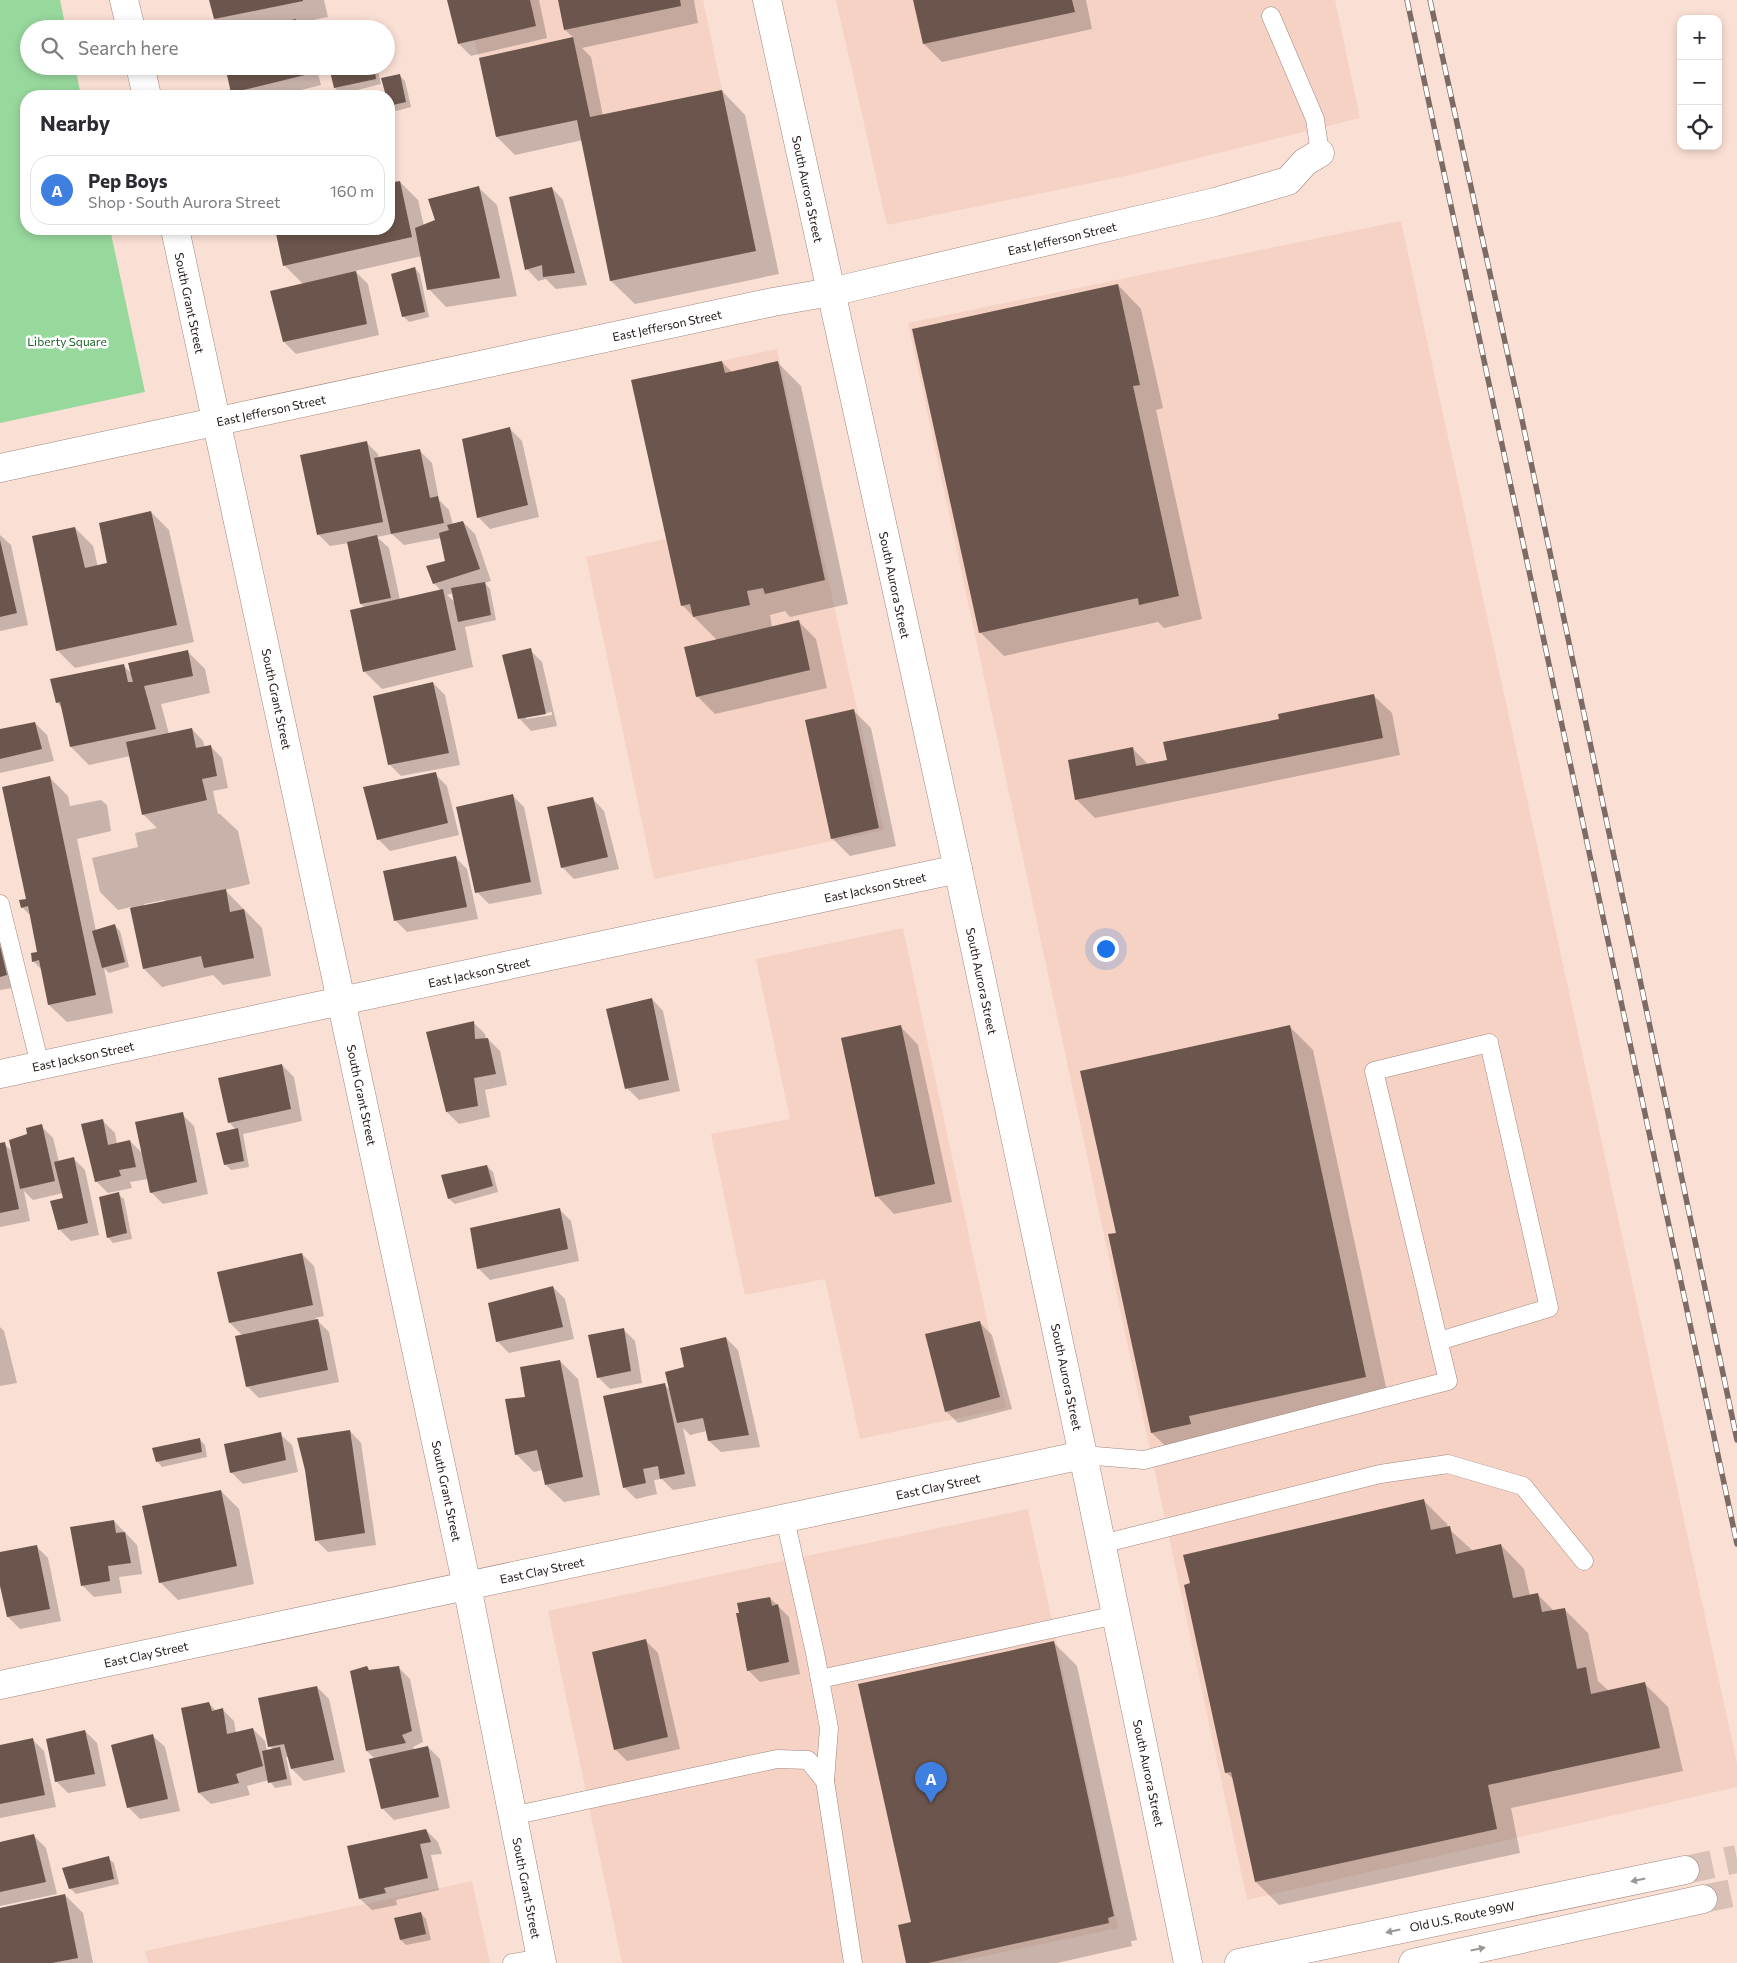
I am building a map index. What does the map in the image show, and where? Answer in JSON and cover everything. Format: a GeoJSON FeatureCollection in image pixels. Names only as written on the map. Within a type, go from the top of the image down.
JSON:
{"type":"FeatureCollection","features":[{"type":"Feature","properties":{"kind":"street"},"geometry":{"type":"LineString","coordinates":[[124,0],[129,20]]}},
{"type":"Feature","properties":{"kind":"street","name":"South Aurora Street"},"geometry":{"type":"LineString","coordinates":[[767,0],[958,869],[1084,1455],[1188,1963]]}},
{"type":"Feature","properties":{"kind":"street"},"geometry":{"type":"LineString","coordinates":[[142,75],[146,90]]}},
{"type":"Feature","properties":{"kind":"street","name":"East Jefferson Street"},"geometry":{"type":"LineString","coordinates":[[0,468],[763,304],[831,292],[1242,194],[1288,181],[1305,162],[1320,153]]}},
{"type":"Feature","properties":{"kind":"street","name":"South Grant Street"},"geometry":{"type":"LineString","coordinates":[[176,235],[467,1586],[541,1961]]}},
{"type":"Feature","properties":{"kind":"street","name":"East Jackson Street"},"geometry":{"type":"LineString","coordinates":[[0,1074],[958,869]]}},
{"type":"Feature","properties":{"kind":"street","name":"East Clay Street"},"geometry":{"type":"LineString","coordinates":[[0,1685],[1084,1455]]}},
{"type":"Feature","properties":{"kind":"street","name":"Old U.S. Route 99W"},"geometry":{"type":"LineString","coordinates":[[1239,1963],[1685,1870]]}},
{"type":"Feature","properties":{"kind":"street"},"geometry":{"type":"LineString","coordinates":[[1413,1963],[1703,1899]]}},
{"type":"Feature","properties":{"kind":"lane"},"geometry":{"type":"LineString","coordinates":[[1271,16],[1315,120],[1320,153]]}},
{"type":"Feature","properties":{"kind":"lane"},"geometry":{"type":"LineString","coordinates":[[0,904],[40,1065]]}},
{"type":"Feature","properties":{"kind":"lane"},"geometry":{"type":"LineString","coordinates":[[1084,1455],[1144,1460],[1448,1381],[1374,1071],[1489,1043],[1549,1308],[1439,1341]]}},
{"type":"Feature","properties":{"kind":"lane"},"geometry":{"type":"LineString","coordinates":[[1102,1544],[1380,1474],[1448,1464],[1523,1486],[1584,1561]]}},
{"type":"Feature","properties":{"kind":"lane"},"geometry":{"type":"LineString","coordinates":[[785,1518],[829,1728],[825,1781],[853,1963]]}},
{"type":"Feature","properties":{"kind":"lane"},"geometry":{"type":"LineString","coordinates":[[820,1679],[1116,1615]]}},
{"type":"Feature","properties":{"kind":"lane"},"geometry":{"type":"LineString","coordinates":[[512,1816],[777,1759],[808,1760],[825,1781]]}},
{"type":"Feature","properties":{"kind":"lane"},"geometry":{"type":"LineString","coordinates":[[512,1963],[541,1961]]}},
{"type":"Feature","properties":{"kind":"shaded area"},"geometry":{"type":"Polygon","coordinates":[[[466,0],[703,0],[756,251],[610,281],[577,120],[496,137],[466,0]]]}},
{"type":"Feature","properties":{"kind":"shaded area"},"geometry":{"type":"Polygon","coordinates":[[[836,0],[1335,0],[1360,118],[1130,175],[887,225],[836,0]]]}},
{"type":"Feature","properties":{"kind":"shaded area"},"geometry":{"type":"Polygon","coordinates":[[[1401,221],[1737,1763],[1737,1787],[1247,1900],[908,323],[1401,221]]]}},
{"type":"Feature","properties":{"kind":"shaded area"},"geometry":{"type":"Polygon","coordinates":[[[777,349],[884,830],[654,879],[586,557],[669,538],[636,379],[777,349]]]}},
{"type":"Feature","properties":{"kind":"shaded area"},"geometry":{"type":"Polygon","coordinates":[[[903,928],[1006,1408],[860,1439],[825,1279],[745,1295],[711,1134],[790,1119],[756,959],[903,928]]]}},
{"type":"Feature","properties":{"kind":"shaded area"},"geometry":{"type":"Polygon","coordinates":[[[1028,1509],[1118,1928],[952,1963],[622,1963],[548,1611],[1028,1509]]]}},
{"type":"Feature","properties":{"kind":"shaded area"},"geometry":{"type":"Polygon","coordinates":[[[472,1881],[490,1963],[148,1963],[145,1951],[472,1881]]]}},
{"type":"Feature","properties":{"kind":"green space","name":"Liberty Square"},"geometry":{"type":"Polygon","coordinates":[[[0,0],[60,0],[64,20],[20,20],[20,75],[77,75],[80,90],[20,90],[20,235],[111,235],[145,392],[0,423],[0,0]]]}},
{"type":"Feature","properties":{"kind":"building"},"geometry":{"type":"Polygon","coordinates":[[[209,0],[303,0],[303,1],[214,19],[209,0]]]}},
{"type":"Feature","properties":{"kind":"building"},"geometry":{"type":"Polygon","coordinates":[[[447,0],[530,0],[536,26],[458,44],[447,0]]]}},
{"type":"Feature","properties":{"kind":"building"},"geometry":{"type":"Polygon","coordinates":[[[558,0],[680,0],[681,6],[564,30],[558,0]]]}},
{"type":"Feature","properties":{"kind":"building"},"geometry":{"type":"Polygon","coordinates":[[[913,0],[1072,0],[1075,12],[923,44],[913,0]]]}},
{"type":"Feature","properties":{"kind":"building"},"geometry":{"type":"Polygon","coordinates":[[[573,37],[590,117],[722,90],[756,251],[610,281],[577,120],[496,137],[479,58],[573,37]]]}},
{"type":"Feature","properties":{"kind":"building"},"geometry":{"type":"Polygon","coordinates":[[[400,74],[406,102],[395,105],[395,90],[384,90],[381,78],[400,74]]]}},
{"type":"Feature","properties":{"kind":"building"},"geometry":{"type":"Polygon","coordinates":[[[227,75],[305,75],[243,90],[230,90],[227,75]]]}},
{"type":"Feature","properties":{"kind":"building"},"geometry":{"type":"Polygon","coordinates":[[[331,75],[375,75],[376,79],[334,88],[331,75]]]}},
{"type":"Feature","properties":{"kind":"building"},"geometry":{"type":"Polygon","coordinates":[[[400,181],[412,237],[283,266],[276,235],[395,235],[395,182],[400,181]]]}},
{"type":"Feature","properties":{"kind":"building"},"geometry":{"type":"Polygon","coordinates":[[[479,186],[500,278],[427,290],[415,228],[435,220],[428,199],[479,186]]]}},
{"type":"Feature","properties":{"kind":"building"},"geometry":{"type":"Polygon","coordinates":[[[552,187],[575,273],[543,277],[542,265],[525,270],[509,197],[552,187]]]}},
{"type":"Feature","properties":{"kind":"building"},"geometry":{"type":"Polygon","coordinates":[[[415,267],[425,312],[402,317],[391,274],[415,267]]]}},
{"type":"Feature","properties":{"kind":"building"},"geometry":{"type":"Polygon","coordinates":[[[356,271],[367,324],[283,342],[270,291],[356,271]]]}},
{"type":"Feature","properties":{"kind":"building"},"geometry":{"type":"Polygon","coordinates":[[[1118,284],[1140,385],[1133,386],[1179,596],[1139,605],[1138,598],[979,633],[912,329],[1118,284]]]}},
{"type":"Feature","properties":{"kind":"building"},"geometry":{"type":"Polygon","coordinates":[[[722,361],[725,373],[778,361],[825,580],[765,594],[763,588],[747,591],[750,605],[693,617],[690,604],[681,606],[631,380],[722,361]]]}},
{"type":"Feature","properties":{"kind":"building"},"geometry":{"type":"Polygon","coordinates":[[[510,427],[528,505],[477,518],[462,439],[510,427]]]}},
{"type":"Feature","properties":{"kind":"building"},"geometry":{"type":"Polygon","coordinates":[[[367,441],[383,522],[317,535],[300,455],[367,441]]]}},
{"type":"Feature","properties":{"kind":"building"},"geometry":{"type":"Polygon","coordinates":[[[420,449],[430,498],[438,496],[444,523],[391,534],[374,458],[420,449]]]}},
{"type":"Feature","properties":{"kind":"building"},"geometry":{"type":"Polygon","coordinates":[[[151,511],[177,625],[56,651],[32,536],[75,527],[85,568],[107,563],[99,523],[151,511]]]}},
{"type":"Feature","properties":{"kind":"building"},"geometry":{"type":"Polygon","coordinates":[[[463,521],[480,569],[433,584],[426,566],[445,561],[439,533],[449,530],[447,525],[463,521]]]}},
{"type":"Feature","properties":{"kind":"building"},"geometry":{"type":"Polygon","coordinates":[[[377,535],[391,598],[360,604],[347,542],[377,535]]]}},
{"type":"Feature","properties":{"kind":"building"},"geometry":{"type":"Polygon","coordinates":[[[0,540],[17,613],[0,617],[0,540]]]}},
{"type":"Feature","properties":{"kind":"building"},"geometry":{"type":"Polygon","coordinates":[[[485,582],[491,615],[458,622],[451,588],[485,582]]]}},
{"type":"Feature","properties":{"kind":"building"},"geometry":{"type":"Polygon","coordinates":[[[443,589],[456,650],[363,672],[350,610],[443,589]]]}},
{"type":"Feature","properties":{"kind":"building"},"geometry":{"type":"Polygon","coordinates":[[[799,620],[810,670],[696,697],[684,647],[799,620]]]}},
{"type":"Feature","properties":{"kind":"building"},"geometry":{"type":"Polygon","coordinates":[[[531,648],[546,714],[518,719],[502,655],[531,648]]]}},
{"type":"Feature","properties":{"kind":"building"},"geometry":{"type":"Polygon","coordinates":[[[188,650],[193,676],[144,686],[156,729],[70,747],[60,702],[56,703],[50,679],[124,664],[128,682],[133,682],[128,663],[188,650]]]}},
{"type":"Feature","properties":{"kind":"building"},"geometry":{"type":"Polygon","coordinates":[[[433,682],[449,753],[388,765],[373,696],[433,682]]]}},
{"type":"Feature","properties":{"kind":"building"},"geometry":{"type":"Polygon","coordinates":[[[1374,694],[1383,738],[1075,800],[1068,760],[1133,747],[1136,766],[1167,760],[1163,742],[1279,719],[1278,714],[1374,694]]]}},
{"type":"Feature","properties":{"kind":"building"},"geometry":{"type":"Polygon","coordinates":[[[854,709],[879,828],[831,839],[805,720],[854,709]]]}},
{"type":"Feature","properties":{"kind":"building"},"geometry":{"type":"Polygon","coordinates":[[[35,722],[42,749],[0,759],[0,729],[35,722]]]}},
{"type":"Feature","properties":{"kind":"building"},"geometry":{"type":"Polygon","coordinates":[[[192,728],[196,748],[211,745],[217,776],[202,779],[207,800],[142,815],[126,742],[192,728]]]}},
{"type":"Feature","properties":{"kind":"building"},"geometry":{"type":"Polygon","coordinates":[[[436,772],[448,823],[377,840],[363,787],[436,772]]]}},
{"type":"Feature","properties":{"kind":"building"},"geometry":{"type":"Polygon","coordinates":[[[50,776],[96,995],[48,1005],[39,960],[32,962],[31,953],[37,952],[28,906],[21,908],[19,900],[26,899],[2,787],[50,776]]]}},
{"type":"Feature","properties":{"kind":"building"},"geometry":{"type":"Polygon","coordinates":[[[513,794],[531,882],[475,893],[456,807],[513,794]]]}},
{"type":"Feature","properties":{"kind":"building"},"geometry":{"type":"Polygon","coordinates":[[[593,797],[608,857],[561,868],[547,807],[593,797]]]}},
{"type":"Feature","properties":{"kind":"building"},"geometry":{"type":"Polygon","coordinates":[[[456,856],[467,907],[394,921],[383,871],[456,856]]]}},
{"type":"Feature","properties":{"kind":"building"},"geometry":{"type":"Polygon","coordinates":[[[226,889],[230,912],[244,909],[254,958],[204,968],[201,956],[143,969],[130,908],[226,889]]]}},
{"type":"Feature","properties":{"kind":"building"},"geometry":{"type":"Polygon","coordinates":[[[115,924],[125,962],[102,968],[92,931],[115,924]]]}},
{"type":"Feature","properties":{"kind":"building"},"geometry":{"type":"Polygon","coordinates":[[[0,946],[7,975],[0,977],[0,946]]]}},
{"type":"Feature","properties":{"kind":"building"},"geometry":{"type":"Polygon","coordinates":[[[652,998],[669,1080],[625,1089],[606,1009],[652,998]]]}},
{"type":"Feature","properties":{"kind":"building"},"geometry":{"type":"Polygon","coordinates":[[[474,1021],[475,1039],[488,1038],[496,1074],[474,1078],[478,1106],[446,1112],[426,1032],[474,1021]]]}},
{"type":"Feature","properties":{"kind":"building"},"geometry":{"type":"Polygon","coordinates":[[[901,1025],[935,1184],[875,1197],[841,1038],[901,1025]]]}},
{"type":"Feature","properties":{"kind":"building"},"geometry":{"type":"Polygon","coordinates":[[[1290,1025],[1366,1377],[1189,1416],[1191,1424],[1151,1433],[1108,1234],[1116,1233],[1080,1071],[1290,1025]]]}},
{"type":"Feature","properties":{"kind":"building"},"geometry":{"type":"Polygon","coordinates":[[[282,1064],[291,1109],[228,1123],[218,1078],[282,1064]]]}},
{"type":"Feature","properties":{"kind":"building"},"geometry":{"type":"Polygon","coordinates":[[[183,1112],[197,1182],[150,1193],[135,1122],[183,1112]]]}},
{"type":"Feature","properties":{"kind":"building"},"geometry":{"type":"Polygon","coordinates":[[[103,1119],[108,1145],[130,1140],[136,1167],[119,1170],[121,1176],[95,1182],[81,1124],[103,1119]]]}},
{"type":"Feature","properties":{"kind":"building"},"geometry":{"type":"Polygon","coordinates":[[[42,1124],[55,1181],[20,1189],[9,1140],[27,1134],[26,1128],[42,1124]]]}},
{"type":"Feature","properties":{"kind":"building"},"geometry":{"type":"Polygon","coordinates":[[[238,1128],[244,1161],[224,1165],[216,1133],[238,1128]]]}},
{"type":"Feature","properties":{"kind":"building"},"geometry":{"type":"Polygon","coordinates":[[[5,1142],[19,1209],[0,1213],[0,1143],[5,1142]]]}},
{"type":"Feature","properties":{"kind":"building"},"geometry":{"type":"Polygon","coordinates":[[[74,1157],[88,1223],[58,1230],[50,1201],[63,1198],[54,1162],[74,1157]]]}},
{"type":"Feature","properties":{"kind":"building"},"geometry":{"type":"Polygon","coordinates":[[[487,1165],[493,1186],[448,1199],[441,1175],[487,1165]]]}},
{"type":"Feature","properties":{"kind":"building"},"geometry":{"type":"Polygon","coordinates":[[[119,1192],[127,1233],[107,1238],[99,1197],[119,1192]]]}},
{"type":"Feature","properties":{"kind":"building"},"geometry":{"type":"Polygon","coordinates":[[[560,1208],[568,1249],[477,1269],[470,1228],[560,1208]]]}},
{"type":"Feature","properties":{"kind":"building"},"geometry":{"type":"Polygon","coordinates":[[[302,1253],[313,1305],[229,1323],[217,1272],[302,1253]]]}},
{"type":"Feature","properties":{"kind":"building"},"geometry":{"type":"Polygon","coordinates":[[[553,1286],[563,1327],[496,1342],[488,1303],[553,1286]]]}},
{"type":"Feature","properties":{"kind":"building"},"geometry":{"type":"Polygon","coordinates":[[[318,1319],[328,1370],[246,1387],[235,1336],[318,1319]]]}},
{"type":"Feature","properties":{"kind":"building"},"geometry":{"type":"Polygon","coordinates":[[[980,1321],[1000,1397],[945,1412],[925,1334],[980,1321]]]}},
{"type":"Feature","properties":{"kind":"building"},"geometry":{"type":"Polygon","coordinates":[[[624,1328],[631,1371],[597,1378],[588,1335],[624,1328]]]}},
{"type":"Feature","properties":{"kind":"building"},"geometry":{"type":"Polygon","coordinates":[[[726,1337],[749,1435],[708,1441],[703,1418],[677,1423],[665,1372],[684,1367],[680,1348],[726,1337]]]}},
{"type":"Feature","properties":{"kind":"building"},"geometry":{"type":"Polygon","coordinates":[[[560,1360],[583,1477],[545,1485],[537,1450],[515,1455],[505,1399],[525,1397],[520,1367],[560,1360]]]}},
{"type":"Feature","properties":{"kind":"building"},"geometry":{"type":"Polygon","coordinates":[[[665,1383],[685,1474],[660,1479],[658,1466],[643,1469],[646,1483],[623,1488],[603,1396],[665,1383]]]}},
{"type":"Feature","properties":{"kind":"building"},"geometry":{"type":"Polygon","coordinates":[[[350,1430],[365,1533],[315,1541],[305,1470],[297,1438],[350,1430]]]}},
{"type":"Feature","properties":{"kind":"building"},"geometry":{"type":"Polygon","coordinates":[[[281,1432],[286,1460],[230,1473],[224,1444],[281,1432]]]}},
{"type":"Feature","properties":{"kind":"building"},"geometry":{"type":"Polygon","coordinates":[[[200,1438],[202,1452],[156,1462],[152,1448],[200,1438]]]}},
{"type":"Feature","properties":{"kind":"building"},"geometry":{"type":"Polygon","coordinates":[[[221,1490],[237,1566],[159,1583],[142,1506],[221,1490]]]}},
{"type":"Feature","properties":{"kind":"building"},"geometry":{"type":"Polygon","coordinates":[[[1424,1499],[1431,1530],[1450,1526],[1456,1554],[1501,1544],[1513,1598],[1538,1593],[1542,1612],[1565,1608],[1577,1669],[1586,1667],[1591,1694],[1645,1682],[1660,1748],[1488,1785],[1497,1829],[1255,1882],[1231,1772],[1225,1773],[1184,1585],[1190,1583],[1183,1555],[1424,1499]]]}},
{"type":"Feature","properties":{"kind":"building"},"geometry":{"type":"Polygon","coordinates":[[[114,1520],[116,1533],[125,1532],[131,1563],[108,1566],[110,1581],[81,1586],[70,1527],[114,1520]]]}},
{"type":"Feature","properties":{"kind":"building"},"geometry":{"type":"Polygon","coordinates":[[[37,1545],[50,1609],[7,1617],[0,1586],[0,1552],[37,1545]]]}},
{"type":"Feature","properties":{"kind":"building"},"geometry":{"type":"Polygon","coordinates":[[[770,1597],[772,1606],[778,1604],[789,1662],[747,1671],[736,1613],[739,1613],[737,1603],[770,1597]]]}},
{"type":"Feature","properties":{"kind":"building"},"geometry":{"type":"Polygon","coordinates":[[[646,1639],[668,1737],[614,1750],[592,1652],[646,1639]]]}},
{"type":"Feature","properties":{"kind":"building"},"geometry":{"type":"Polygon","coordinates":[[[1054,1641],[1114,1916],[1108,1918],[1109,1923],[928,1963],[906,1963],[898,1925],[911,1922],[858,1684],[1054,1641]]]}},
{"type":"Feature","properties":{"kind":"building"},"geometry":{"type":"Polygon","coordinates":[[[367,1666],[369,1670],[399,1666],[412,1731],[402,1735],[406,1743],[366,1751],[350,1671],[367,1666]]]}},
{"type":"Feature","properties":{"kind":"building"},"geometry":{"type":"Polygon","coordinates":[[[317,1686],[334,1760],[291,1769],[284,1744],[268,1747],[258,1698],[317,1686]]]}},
{"type":"Feature","properties":{"kind":"building"},"geometry":{"type":"Polygon","coordinates":[[[209,1702],[212,1711],[223,1708],[227,1734],[253,1728],[263,1766],[236,1774],[239,1783],[198,1793],[181,1708],[209,1702]]]}},
{"type":"Feature","properties":{"kind":"building"},"geometry":{"type":"Polygon","coordinates":[[[85,1730],[95,1774],[55,1782],[46,1739],[85,1730]]]}},
{"type":"Feature","properties":{"kind":"building"},"geometry":{"type":"Polygon","coordinates":[[[153,1734],[168,1799],[127,1808],[111,1745],[153,1734]]]}},
{"type":"Feature","properties":{"kind":"building"},"geometry":{"type":"Polygon","coordinates":[[[33,1738],[45,1795],[0,1804],[0,1745],[33,1738]]]}},
{"type":"Feature","properties":{"kind":"building"},"geometry":{"type":"Polygon","coordinates":[[[428,1746],[439,1797],[381,1809],[369,1759],[428,1746]]]}},
{"type":"Feature","properties":{"kind":"building"},"geometry":{"type":"Polygon","coordinates":[[[280,1747],[287,1779],[268,1783],[262,1751],[280,1747]]]}},
{"type":"Feature","properties":{"kind":"building"},"geometry":{"type":"Polygon","coordinates":[[[426,1829],[431,1842],[420,1844],[428,1878],[384,1888],[386,1893],[359,1899],[347,1846],[426,1829]]]}},
{"type":"Feature","properties":{"kind":"building"},"geometry":{"type":"Polygon","coordinates":[[[34,1834],[46,1882],[0,1892],[0,1842],[34,1834]]]}},
{"type":"Feature","properties":{"kind":"building"},"geometry":{"type":"Polygon","coordinates":[[[109,1856],[114,1879],[69,1889],[62,1868],[109,1856]]]}},
{"type":"Feature","properties":{"kind":"building"},"geometry":{"type":"Polygon","coordinates":[[[65,1894],[78,1958],[52,1963],[0,1963],[0,1908],[65,1894]]]}},
{"type":"Feature","properties":{"kind":"building"},"geometry":{"type":"Polygon","coordinates":[[[421,1912],[426,1934],[400,1940],[394,1918],[421,1912]]]}},
{"type":"Feature","properties":{"kind":"tunnel"},"geometry":{"type":"LineString","coordinates":[[1685,1870],[1737,1859]]}},
{"type":"Feature","properties":{"kind":"tunnel"},"geometry":{"type":"LineString","coordinates":[[1703,1899],[1737,1892]]}},
{"type":"Feature","properties":{"kind":"railway"},"geometry":{"type":"LineString","coordinates":[[1407,0],[1737,1544]]}},
{"type":"Feature","properties":{"kind":"railway"},"geometry":{"type":"LineString","coordinates":[[1430,0],[1521,415],[1737,1440]]}},
{"type":"Feature","properties":{"kind":"place","name":"Pep Boys"},"geometry":{"type":"Point","coordinates":[931,1803]}}]}
